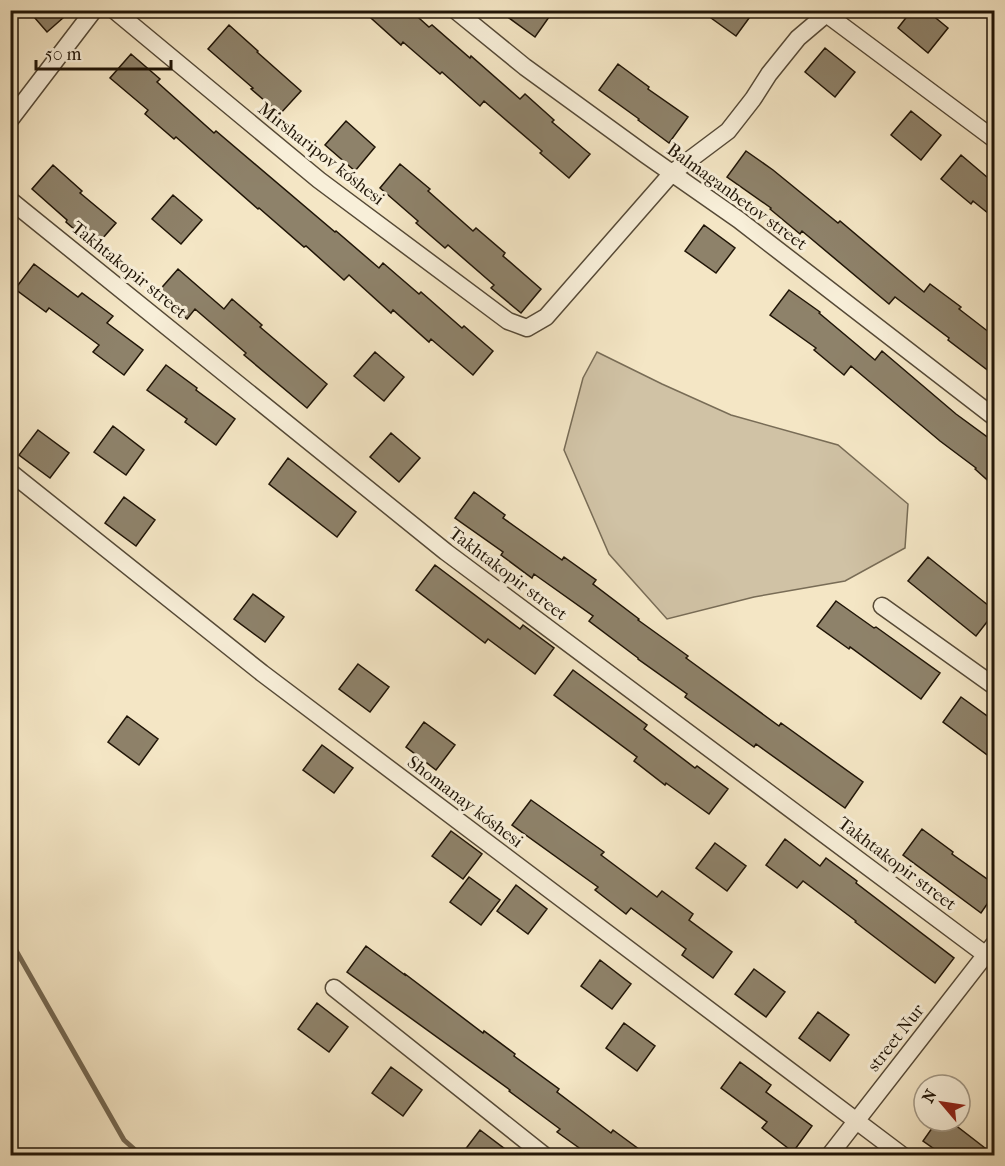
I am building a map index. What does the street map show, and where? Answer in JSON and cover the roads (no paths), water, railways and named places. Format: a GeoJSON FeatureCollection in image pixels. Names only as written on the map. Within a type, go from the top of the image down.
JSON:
{"type":"FeatureCollection","features":[{"type":"Feature","properties":{"kind":"street"},"geometry":{"type":"LineString","coordinates":[[10,120],[94,10]]}},
{"type":"Feature","properties":{"kind":"street","name":"Mirsharipov kóshesi"},"geometry":{"type":"LineString","coordinates":[[114,10],[319,180],[508,321],[526,328],[546,317],[672,173]]}},
{"type":"Feature","properties":{"kind":"street","name":"Balmaganbetov street"},"geometry":{"type":"LineString","coordinates":[[455,10],[525,67],[739,220],[994,417]]}},
{"type":"Feature","properties":{"kind":"street"},"geometry":{"type":"LineString","coordinates":[[672,173],[728,131],[798,38],[826,12],[994,139]]}},
{"type":"Feature","properties":{"kind":"street","name":"Takhtakopir street"},"geometry":{"type":"LineString","coordinates":[[10,200],[446,552],[992,954]]}},
{"type":"Feature","properties":{"kind":"street","name":"Shomanay kóshesi"},"geometry":{"type":"LineString","coordinates":[[10,472],[262,673],[903,1155]]}},
{"type":"Feature","properties":{"kind":"street"},"geometry":{"type":"LineString","coordinates":[[882,606],[994,686]]}},
{"type":"Feature","properties":{"kind":"street","name":"street Nur"},"geometry":{"type":"LineString","coordinates":[[829,1155],[992,954]]}},
{"type":"Feature","properties":{"kind":"street"},"geometry":{"type":"LineString","coordinates":[[334,988],[545,1155]]}},
{"type":"Feature","properties":{"kind":"waterway"},"geometry":{"type":"LineString","coordinates":[[10,940],[124,1140],[142,1156]]}},
{"type":"Feature","properties":{"kind":"railway"},"geometry":{"type":"LineString","coordinates":[[10,1148],[20,1156]]}}]}
